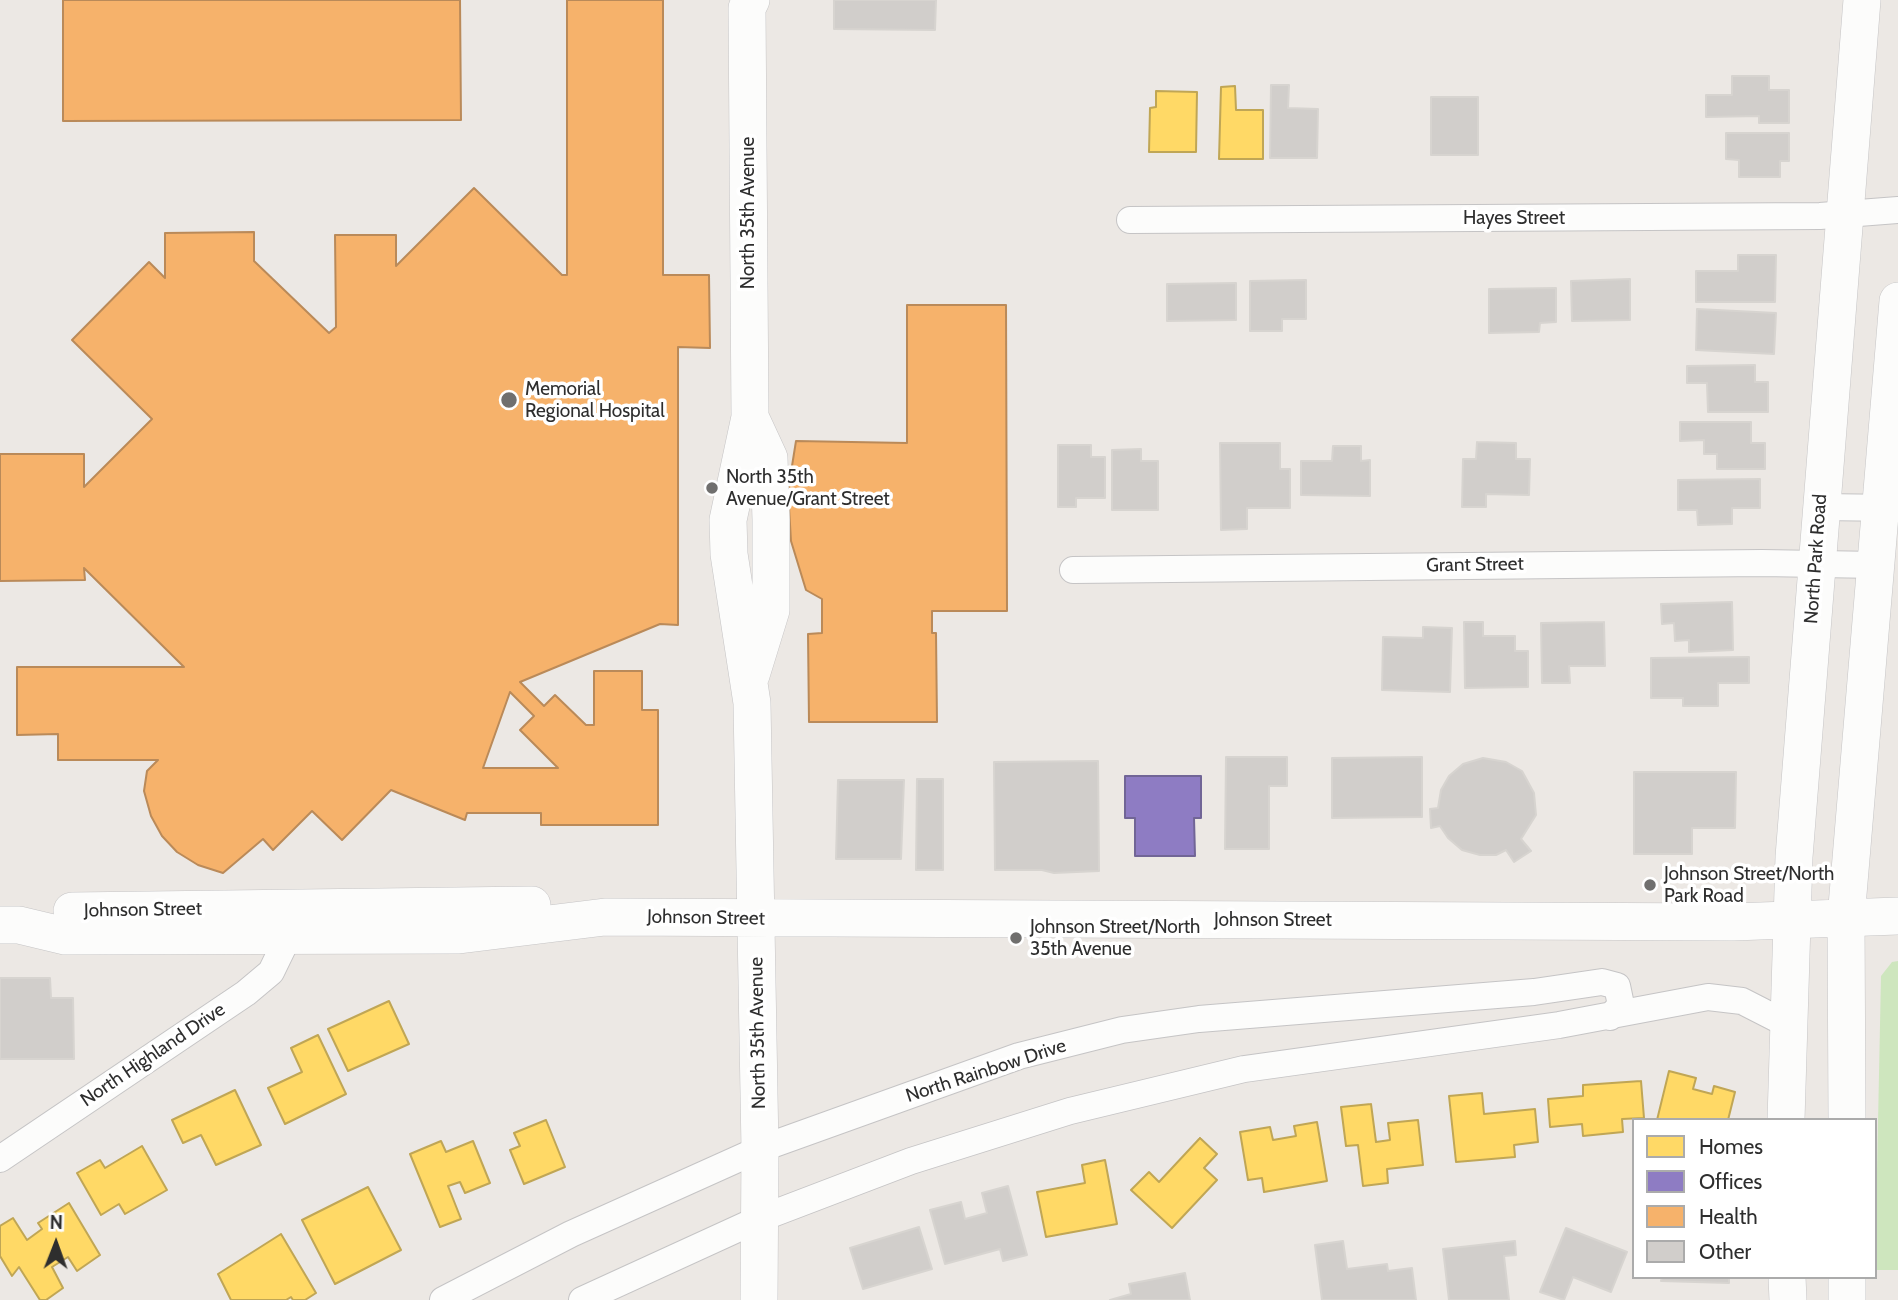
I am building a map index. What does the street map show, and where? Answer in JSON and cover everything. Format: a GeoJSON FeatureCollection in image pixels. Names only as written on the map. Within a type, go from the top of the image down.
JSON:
{"type":"FeatureCollection","features":[{"type":"Feature","properties":{"kind":"street","name":"North Park Road"},"geometry":{"type":"LineString","coordinates":[[1787,1118],[1791,920],[1820,508],[1861,0]]}},
{"type":"Feature","properties":{"kind":"street","name":"North 35th Avenue"},"geometry":{"type":"LineString","coordinates":[[747,3],[750,417],[728,520],[729,554],[752,703],[760,1300]]}},
{"type":"Feature","properties":{"kind":"street","name":"Hayes Street"},"geometry":{"type":"LineString","coordinates":[[1130,220],[1844,213],[1898,210]]}},
{"type":"Feature","properties":{"kind":"street"},"geometry":{"type":"LineString","coordinates":[[1847,1118],[1846,918],[1877,565],[1890,508],[1898,301]]}},
{"type":"Feature","properties":{"kind":"street"},"geometry":{"type":"LineString","coordinates":[[1820,508],[1890,508]]}},
{"type":"Feature","properties":{"kind":"street","name":"Grant Street"},"geometry":{"type":"LineString","coordinates":[[1073,570],[1816,563],[1877,565]]}},
{"type":"Feature","properties":{"kind":"street","name":"Johnson Street"},"geometry":{"type":"LineString","coordinates":[[9,925],[69,911],[235,908],[534,905],[605,917]]}},
{"type":"Feature","properties":{"kind":"street","name":"Johnson Street"},"geometry":{"type":"LineString","coordinates":[[9,925],[65,936],[459,935],[605,917],[1791,920],[1898,916]]}},
{"type":"Feature","properties":{"kind":"street","name":"North Highland Drive"},"geometry":{"type":"LineString","coordinates":[[0,1160],[246,993],[271,972],[289,935]]}},
{"type":"Feature","properties":{"kind":"street","name":"North Rainbow Drive"},"geometry":{"type":"LineString","coordinates":[[443,1300],[571,1234],[760,1149],[1019,1056],[1122,1030],[1199,1019],[1534,992],[1602,982],[1617,986],[1620,1005],[1610,1017]]}},
{"type":"Feature","properties":{"kind":"street"},"geometry":{"type":"LineString","coordinates":[[582,1300],[759,1219],[911,1161],[1070,1111],[1231,1072],[1610,1017],[1698,998],[1721,997],[1742,1001],[1787,1024]]}},
{"type":"Feature","properties":{"kind":"street"},"geometry":{"type":"LineString","coordinates":[[1787,1279],[1788,1300]]}},
{"type":"Feature","properties":{"kind":"street"},"geometry":{"type":"LineString","coordinates":[[1847,1279],[1847,1300]]}},
{"type":"Feature","properties":{"kind":"green space"},"geometry":{"type":"Polygon","coordinates":[[[1898,961],[1898,1270],[1877,1270],[1881,976],[1892,962],[1898,961]]]}},
{"type":"Feature","properties":{"kind":"building: Homes"},"geometry":{"type":"Polygon","coordinates":[[[1235,86],[1236,110],[1263,110],[1263,159],[1219,159],[1221,87],[1235,86]]]}},
{"type":"Feature","properties":{"kind":"building: Homes"},"geometry":{"type":"Polygon","coordinates":[[[1156,91],[1197,92],[1196,152],[1149,152],[1150,108],[1156,107],[1156,91]]]}},
{"type":"Feature","properties":{"kind":"building: Homes"},"geometry":{"type":"Polygon","coordinates":[[[389,1001],[409,1044],[348,1071],[328,1029],[389,1001]]]}},
{"type":"Feature","properties":{"kind":"building: Homes"},"geometry":{"type":"Polygon","coordinates":[[[318,1035],[346,1094],[285,1124],[268,1088],[302,1072],[291,1048],[318,1035]]]}},
{"type":"Feature","properties":{"kind":"building: Homes"},"geometry":{"type":"Polygon","coordinates":[[[1669,1071],[1696,1078],[1693,1089],[1712,1094],[1714,1086],[1735,1092],[1728,1118],[1657,1118],[1669,1071]]]}},
{"type":"Feature","properties":{"kind":"building: Homes"},"geometry":{"type":"Polygon","coordinates":[[[1641,1081],[1644,1118],[1622,1119],[1623,1132],[1583,1136],[1582,1124],[1550,1127],[1548,1099],[1583,1096],[1583,1085],[1641,1081]]]}},
{"type":"Feature","properties":{"kind":"building: Homes"},"geometry":{"type":"Polygon","coordinates":[[[235,1090],[261,1145],[216,1165],[201,1135],[183,1143],[172,1120],[235,1090]]]}},
{"type":"Feature","properties":{"kind":"building: Homes"},"geometry":{"type":"Polygon","coordinates":[[[1482,1093],[1484,1114],[1535,1109],[1538,1142],[1514,1145],[1515,1157],[1456,1162],[1449,1096],[1482,1093]]]}},
{"type":"Feature","properties":{"kind":"building: Homes"},"geometry":{"type":"Polygon","coordinates":[[[1371,1104],[1376,1142],[1390,1140],[1388,1123],[1418,1120],[1423,1165],[1387,1169],[1388,1183],[1363,1186],[1358,1145],[1346,1146],[1341,1107],[1371,1104]]]}},
{"type":"Feature","properties":{"kind":"building: Homes"},"geometry":{"type":"Polygon","coordinates":[[[546,1120],[565,1167],[524,1184],[510,1150],[520,1146],[514,1133],[546,1120]]]}},
{"type":"Feature","properties":{"kind":"building: Homes"},"geometry":{"type":"Polygon","coordinates":[[[1317,1122],[1327,1181],[1264,1192],[1262,1178],[1248,1180],[1240,1132],[1270,1127],[1273,1140],[1296,1136],[1294,1126],[1317,1122]]]}},
{"type":"Feature","properties":{"kind":"building: Homes"},"geometry":{"type":"Polygon","coordinates":[[[1200,1138],[1217,1154],[1204,1168],[1217,1180],[1172,1228],[1131,1190],[1149,1172],[1159,1182],[1200,1138]]]}},
{"type":"Feature","properties":{"kind":"building: Homes"},"geometry":{"type":"Polygon","coordinates":[[[441,1141],[446,1152],[473,1141],[490,1183],[465,1193],[460,1182],[448,1186],[461,1219],[440,1227],[410,1154],[441,1141]]]}},
{"type":"Feature","properties":{"kind":"building: Homes"},"geometry":{"type":"Polygon","coordinates":[[[142,1146],[167,1190],[125,1214],[119,1204],[101,1215],[77,1173],[100,1160],[105,1168],[142,1146]]]}},
{"type":"Feature","properties":{"kind":"building: Homes"},"geometry":{"type":"Polygon","coordinates":[[[1105,1160],[1117,1224],[1046,1237],[1037,1192],[1085,1183],[1082,1165],[1105,1160]]]}},
{"type":"Feature","properties":{"kind":"building: Homes"},"geometry":{"type":"Polygon","coordinates":[[[368,1187],[401,1250],[335,1284],[302,1220],[368,1187]]]}},
{"type":"Feature","properties":{"kind":"building: Homes"},"geometry":{"type":"Polygon","coordinates":[[[69,1203],[100,1255],[77,1271],[68,1257],[52,1267],[63,1288],[46,1300],[40,1300],[19,1267],[12,1276],[0,1256],[0,1226],[13,1218],[27,1240],[42,1229],[38,1223],[69,1203]]]}},
{"type":"Feature","properties":{"kind":"building: Homes"},"geometry":{"type":"Polygon","coordinates":[[[281,1234],[316,1293],[305,1300],[293,1300],[291,1297],[286,1300],[231,1300],[218,1274],[281,1234]]]}},
{"type":"Feature","properties":{"kind":"building: Offices"},"geometry":{"type":"Polygon","coordinates":[[[1125,776],[1201,776],[1201,818],[1194,818],[1195,856],[1135,856],[1135,818],[1125,818],[1125,776]]]}},
{"type":"Feature","properties":{"kind":"building: Health"},"geometry":{"type":"Polygon","coordinates":[[[63,0],[460,0],[461,120],[63,121],[63,0]]]}},
{"type":"Feature","properties":{"kind":"building: Health"},"geometry":{"type":"Polygon","coordinates":[[[567,0],[663,0],[663,275],[709,275],[710,348],[678,347],[678,625],[660,624],[520,682],[544,706],[555,695],[586,725],[594,725],[594,671],[642,671],[642,710],[658,710],[658,825],[541,825],[541,813],[467,813],[465,820],[391,790],[342,840],[312,811],[273,850],[263,839],[223,873],[198,865],[177,852],[162,836],[151,816],[144,791],[147,771],[158,760],[58,760],[58,734],[17,735],[17,667],[184,667],[84,568],[85,580],[0,581],[0,454],[84,454],[84,487],[152,419],[72,340],[149,262],[165,278],[165,233],[254,232],[254,261],[329,333],[336,327],[335,235],[396,235],[396,266],[474,188],[562,275],[567,275],[567,0]],[[510,692],[483,768],[558,768],[520,730],[534,716],[510,692]]]}},
{"type":"Feature","properties":{"kind":"building: Health"},"geometry":{"type":"Polygon","coordinates":[[[907,305],[1006,305],[1007,611],[932,611],[932,633],[936,633],[937,722],[809,722],[808,634],[822,633],[822,599],[806,590],[791,541],[788,491],[796,441],[907,443],[907,305]]]}},
{"type":"Feature","properties":{"kind":"building: Other"},"geometry":{"type":"Polygon","coordinates":[[[834,0],[936,0],[935,30],[834,29],[834,0]]]}},
{"type":"Feature","properties":{"kind":"building: Other"},"geometry":{"type":"Polygon","coordinates":[[[1732,76],[1769,76],[1769,90],[1789,90],[1789,123],[1759,123],[1759,116],[1706,117],[1706,95],[1732,95],[1732,76]]]}},
{"type":"Feature","properties":{"kind":"building: Other"},"geometry":{"type":"Polygon","coordinates":[[[1271,85],[1289,85],[1288,108],[1318,109],[1317,158],[1270,158],[1271,85]]]}},
{"type":"Feature","properties":{"kind":"building: Other"},"geometry":{"type":"Polygon","coordinates":[[[1431,97],[1478,97],[1478,155],[1431,155],[1431,97]]]}},
{"type":"Feature","properties":{"kind":"building: Other"},"geometry":{"type":"Polygon","coordinates":[[[1726,133],[1789,133],[1789,161],[1780,161],[1780,177],[1739,177],[1739,160],[1726,159],[1726,133]]]}},
{"type":"Feature","properties":{"kind":"building: Other"},"geometry":{"type":"Polygon","coordinates":[[[1738,255],[1776,255],[1775,302],[1696,302],[1696,271],[1738,271],[1738,255]]]}},
{"type":"Feature","properties":{"kind":"building: Other"},"geometry":{"type":"Polygon","coordinates":[[[1630,279],[1630,320],[1572,321],[1571,281],[1630,279]]]}},
{"type":"Feature","properties":{"kind":"building: Other"},"geometry":{"type":"Polygon","coordinates":[[[1306,280],[1306,319],[1282,319],[1282,331],[1250,331],[1250,281],[1306,280]]]}},
{"type":"Feature","properties":{"kind":"building: Other"},"geometry":{"type":"Polygon","coordinates":[[[1236,283],[1236,320],[1167,321],[1167,284],[1236,283]]]}},
{"type":"Feature","properties":{"kind":"building: Other"},"geometry":{"type":"Polygon","coordinates":[[[1556,288],[1556,322],[1540,323],[1539,332],[1489,333],[1489,289],[1556,288]]]}},
{"type":"Feature","properties":{"kind":"building: Other"},"geometry":{"type":"Polygon","coordinates":[[[1697,309],[1776,313],[1774,354],[1696,350],[1697,309]]]}},
{"type":"Feature","properties":{"kind":"building: Other"},"geometry":{"type":"Polygon","coordinates":[[[1755,365],[1755,382],[1768,382],[1768,412],[1708,412],[1707,383],[1687,383],[1687,366],[1755,365]]]}},
{"type":"Feature","properties":{"kind":"building: Other"},"geometry":{"type":"Polygon","coordinates":[[[1680,422],[1751,422],[1751,443],[1765,443],[1765,469],[1717,469],[1717,454],[1704,454],[1704,440],[1680,441],[1680,422]]]}},
{"type":"Feature","properties":{"kind":"building: Other"},"geometry":{"type":"Polygon","coordinates":[[[1477,442],[1516,443],[1516,459],[1530,459],[1529,495],[1486,494],[1486,507],[1462,507],[1463,459],[1476,459],[1477,442]]]}},
{"type":"Feature","properties":{"kind":"building: Other"},"geometry":{"type":"Polygon","coordinates":[[[1220,443],[1280,443],[1280,469],[1290,469],[1290,508],[1247,508],[1247,529],[1221,530],[1220,443]]]}},
{"type":"Feature","properties":{"kind":"building: Other"},"geometry":{"type":"Polygon","coordinates":[[[1058,445],[1091,445],[1091,457],[1105,457],[1105,498],[1076,498],[1076,507],[1058,507],[1058,445]]]}},
{"type":"Feature","properties":{"kind":"building: Other"},"geometry":{"type":"Polygon","coordinates":[[[1333,446],[1361,446],[1361,461],[1370,460],[1370,496],[1301,495],[1301,461],[1332,461],[1333,446]]]}},
{"type":"Feature","properties":{"kind":"building: Other"},"geometry":{"type":"Polygon","coordinates":[[[1141,449],[1141,461],[1158,461],[1158,510],[1112,510],[1112,450],[1141,449]]]}},
{"type":"Feature","properties":{"kind":"building: Other"},"geometry":{"type":"Polygon","coordinates":[[[1760,479],[1760,508],[1732,508],[1732,524],[1698,525],[1697,510],[1678,510],[1678,480],[1760,479]]]}},
{"type":"Feature","properties":{"kind":"building: Other"},"geometry":{"type":"Polygon","coordinates":[[[1732,602],[1733,650],[1689,652],[1689,640],[1675,641],[1674,623],[1662,624],[1661,604],[1732,602]]]}},
{"type":"Feature","properties":{"kind":"building: Other"},"geometry":{"type":"Polygon","coordinates":[[[1464,622],[1483,622],[1483,636],[1515,636],[1515,651],[1528,651],[1528,687],[1465,688],[1464,622]]]}},
{"type":"Feature","properties":{"kind":"building: Other"},"geometry":{"type":"Polygon","coordinates":[[[1604,622],[1605,666],[1569,666],[1570,683],[1542,683],[1541,623],[1604,622]]]}},
{"type":"Feature","properties":{"kind":"building: Other"},"geometry":{"type":"Polygon","coordinates":[[[1423,627],[1452,628],[1450,692],[1382,690],[1383,637],[1423,638],[1423,627]]]}},
{"type":"Feature","properties":{"kind":"building: Other"},"geometry":{"type":"Polygon","coordinates":[[[1749,657],[1749,683],[1718,683],[1718,706],[1683,706],[1683,698],[1651,698],[1651,658],[1749,657]]]}},
{"type":"Feature","properties":{"kind":"building: Other"},"geometry":{"type":"Polygon","coordinates":[[[1226,757],[1287,757],[1287,786],[1269,786],[1269,849],[1225,849],[1226,757]]]}},
{"type":"Feature","properties":{"kind":"building: Other"},"geometry":{"type":"Polygon","coordinates":[[[1422,757],[1422,817],[1332,818],[1332,758],[1422,757]]]}},
{"type":"Feature","properties":{"kind":"building: Other"},"geometry":{"type":"Polygon","coordinates":[[[1483,758],[1506,762],[1522,771],[1534,793],[1536,815],[1521,839],[1531,851],[1514,862],[1506,850],[1496,855],[1480,855],[1462,850],[1448,838],[1440,826],[1431,828],[1430,809],[1438,808],[1441,790],[1449,776],[1463,764],[1483,758]]]}},
{"type":"Feature","properties":{"kind":"building: Other"},"geometry":{"type":"Polygon","coordinates":[[[1098,761],[1099,871],[1054,873],[1042,870],[995,870],[994,762],[1098,761]]]}},
{"type":"Feature","properties":{"kind":"building: Other"},"geometry":{"type":"Polygon","coordinates":[[[1634,772],[1736,772],[1735,828],[1692,828],[1692,854],[1634,854],[1634,772]]]}},
{"type":"Feature","properties":{"kind":"building: Other"},"geometry":{"type":"Polygon","coordinates":[[[917,779],[943,779],[943,870],[916,870],[917,779]]]}},
{"type":"Feature","properties":{"kind":"building: Other"},"geometry":{"type":"Polygon","coordinates":[[[838,780],[904,780],[901,859],[836,859],[838,780]]]}},
{"type":"Feature","properties":{"kind":"building: Other"},"geometry":{"type":"Polygon","coordinates":[[[0,978],[50,978],[51,998],[73,998],[74,1059],[0,1059],[0,978]]]}},
{"type":"Feature","properties":{"kind":"building: Other"},"geometry":{"type":"Polygon","coordinates":[[[1008,1186],[1027,1255],[1003,1261],[1000,1249],[945,1264],[930,1210],[961,1202],[965,1219],[987,1213],[982,1193],[1008,1186]]]}},
{"type":"Feature","properties":{"kind":"building: Other"},"geometry":{"type":"Polygon","coordinates":[[[919,1227],[932,1269],[863,1289],[850,1248],[919,1227]]]}},
{"type":"Feature","properties":{"kind":"building: Other"},"geometry":{"type":"Polygon","coordinates":[[[1566,1228],[1627,1252],[1611,1292],[1573,1277],[1564,1300],[1540,1292],[1566,1228]]]}},
{"type":"Feature","properties":{"kind":"building: Other"},"geometry":{"type":"Polygon","coordinates":[[[1343,1241],[1347,1269],[1387,1264],[1388,1271],[1412,1268],[1416,1300],[1322,1300],[1315,1245],[1343,1241]]]}},
{"type":"Feature","properties":{"kind":"building: Other"},"geometry":{"type":"Polygon","coordinates":[[[1515,1241],[1516,1255],[1504,1256],[1509,1300],[1449,1300],[1443,1249],[1515,1241]]]}},
{"type":"Feature","properties":{"kind":"building: Other"},"geometry":{"type":"Polygon","coordinates":[[[1185,1273],[1190,1300],[1110,1300],[1131,1294],[1129,1284],[1185,1273]]]}},
{"type":"Feature","properties":{"kind":"building: Other"},"geometry":{"type":"Polygon","coordinates":[[[1729,1279],[1729,1283],[1661,1281],[1729,1279]]]}},
{"type":"Feature","properties":{"kind":"place","name":"Memorial Regional Hospital"},"geometry":{"type":"Point","coordinates":[509,400]}},
{"type":"Feature","properties":{"kind":"place","name":"North 35th Avenue/Grant Street"},"geometry":{"type":"Point","coordinates":[712,488]}},
{"type":"Feature","properties":{"kind":"place","name":"Johnson Street/North Park Road"},"geometry":{"type":"Point","coordinates":[1650,885]}},
{"type":"Feature","properties":{"kind":"place","name":"Johnson Street/North 35th Avenue"},"geometry":{"type":"Point","coordinates":[1016,938]}}]}
